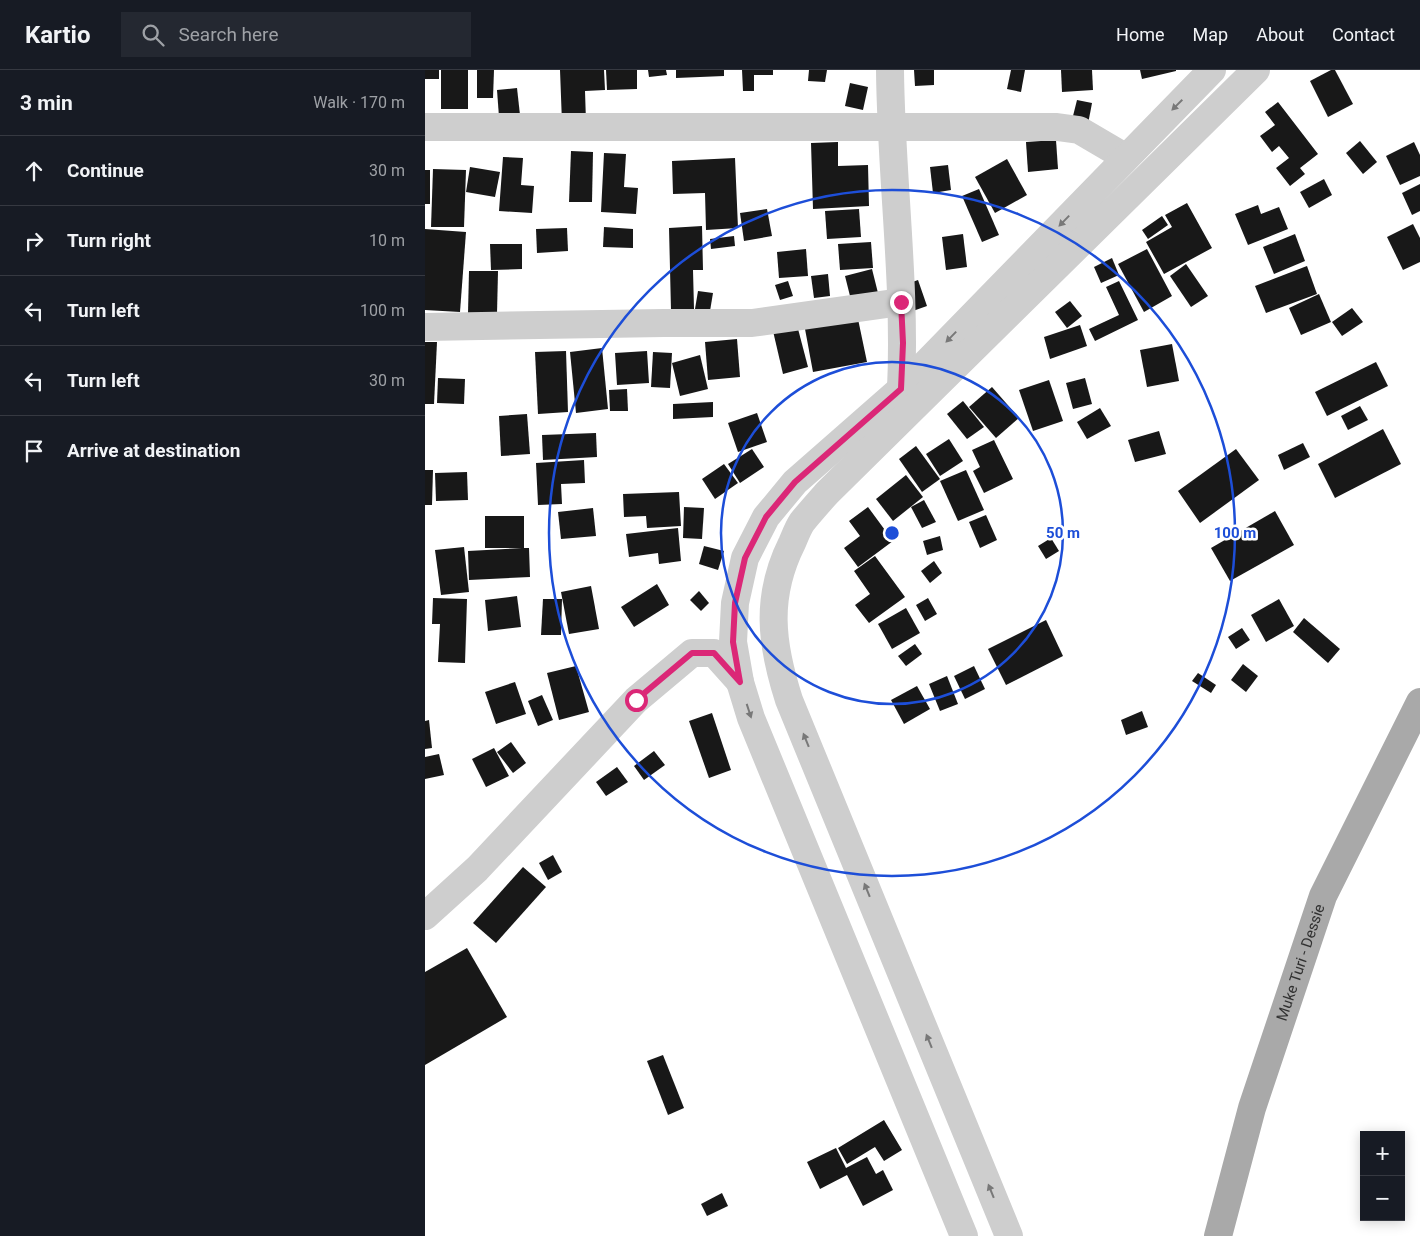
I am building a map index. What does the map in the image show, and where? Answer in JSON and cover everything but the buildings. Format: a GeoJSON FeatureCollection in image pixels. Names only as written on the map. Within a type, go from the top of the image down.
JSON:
{"type":"FeatureCollection","features":[{"type":"Feature","properties":{"kind":"main road","name":"Muke Turi - Dessie"},"geometry":{"type":"LineString","coordinates":[[1218,1236],[1252,1108],[1323,896],[1420,702]]}},
{"type":"Feature","properties":{"kind":"street"},"geometry":{"type":"LineString","coordinates":[[890,70],[891,126],[903,343],[901,389]]}},
{"type":"Feature","properties":{"kind":"street"},"geometry":{"type":"LineString","coordinates":[[963,1236],[751,718],[740,682],[733,642],[735,603],[745,558],[766,517],[795,482],[901,389],[1125,157],[1212,70]]}},
{"type":"Feature","properties":{"kind":"street"},"geometry":{"type":"LineString","coordinates":[[1009,1236],[789,700],[779,667],[773,632],[774,598],[783,560],[801,524],[827,493],[1256,70]]}},
{"type":"Feature","properties":{"kind":"street"},"geometry":{"type":"LineString","coordinates":[[425,127],[1057,127],[1079,130],[1125,157]]}},
{"type":"Feature","properties":{"kind":"street"},"geometry":{"type":"LineString","coordinates":[[425,328],[664,323],[752,324],[901,302]]}},
{"type":"Feature","properties":{"kind":"street"},"geometry":{"type":"LineString","coordinates":[[425,916],[477,870],[636,700],[692,653],[714,653],[740,682]]}},
{"type":"Feature","properties":{"kind":"route"},"geometry":{"type":"LineString","coordinates":[[636,700],[692,653],[714,653],[740,682],[733,642],[735,603],[745,558],[766,517],[795,482],[901,389],[903,343],[901,302]]}}]}
